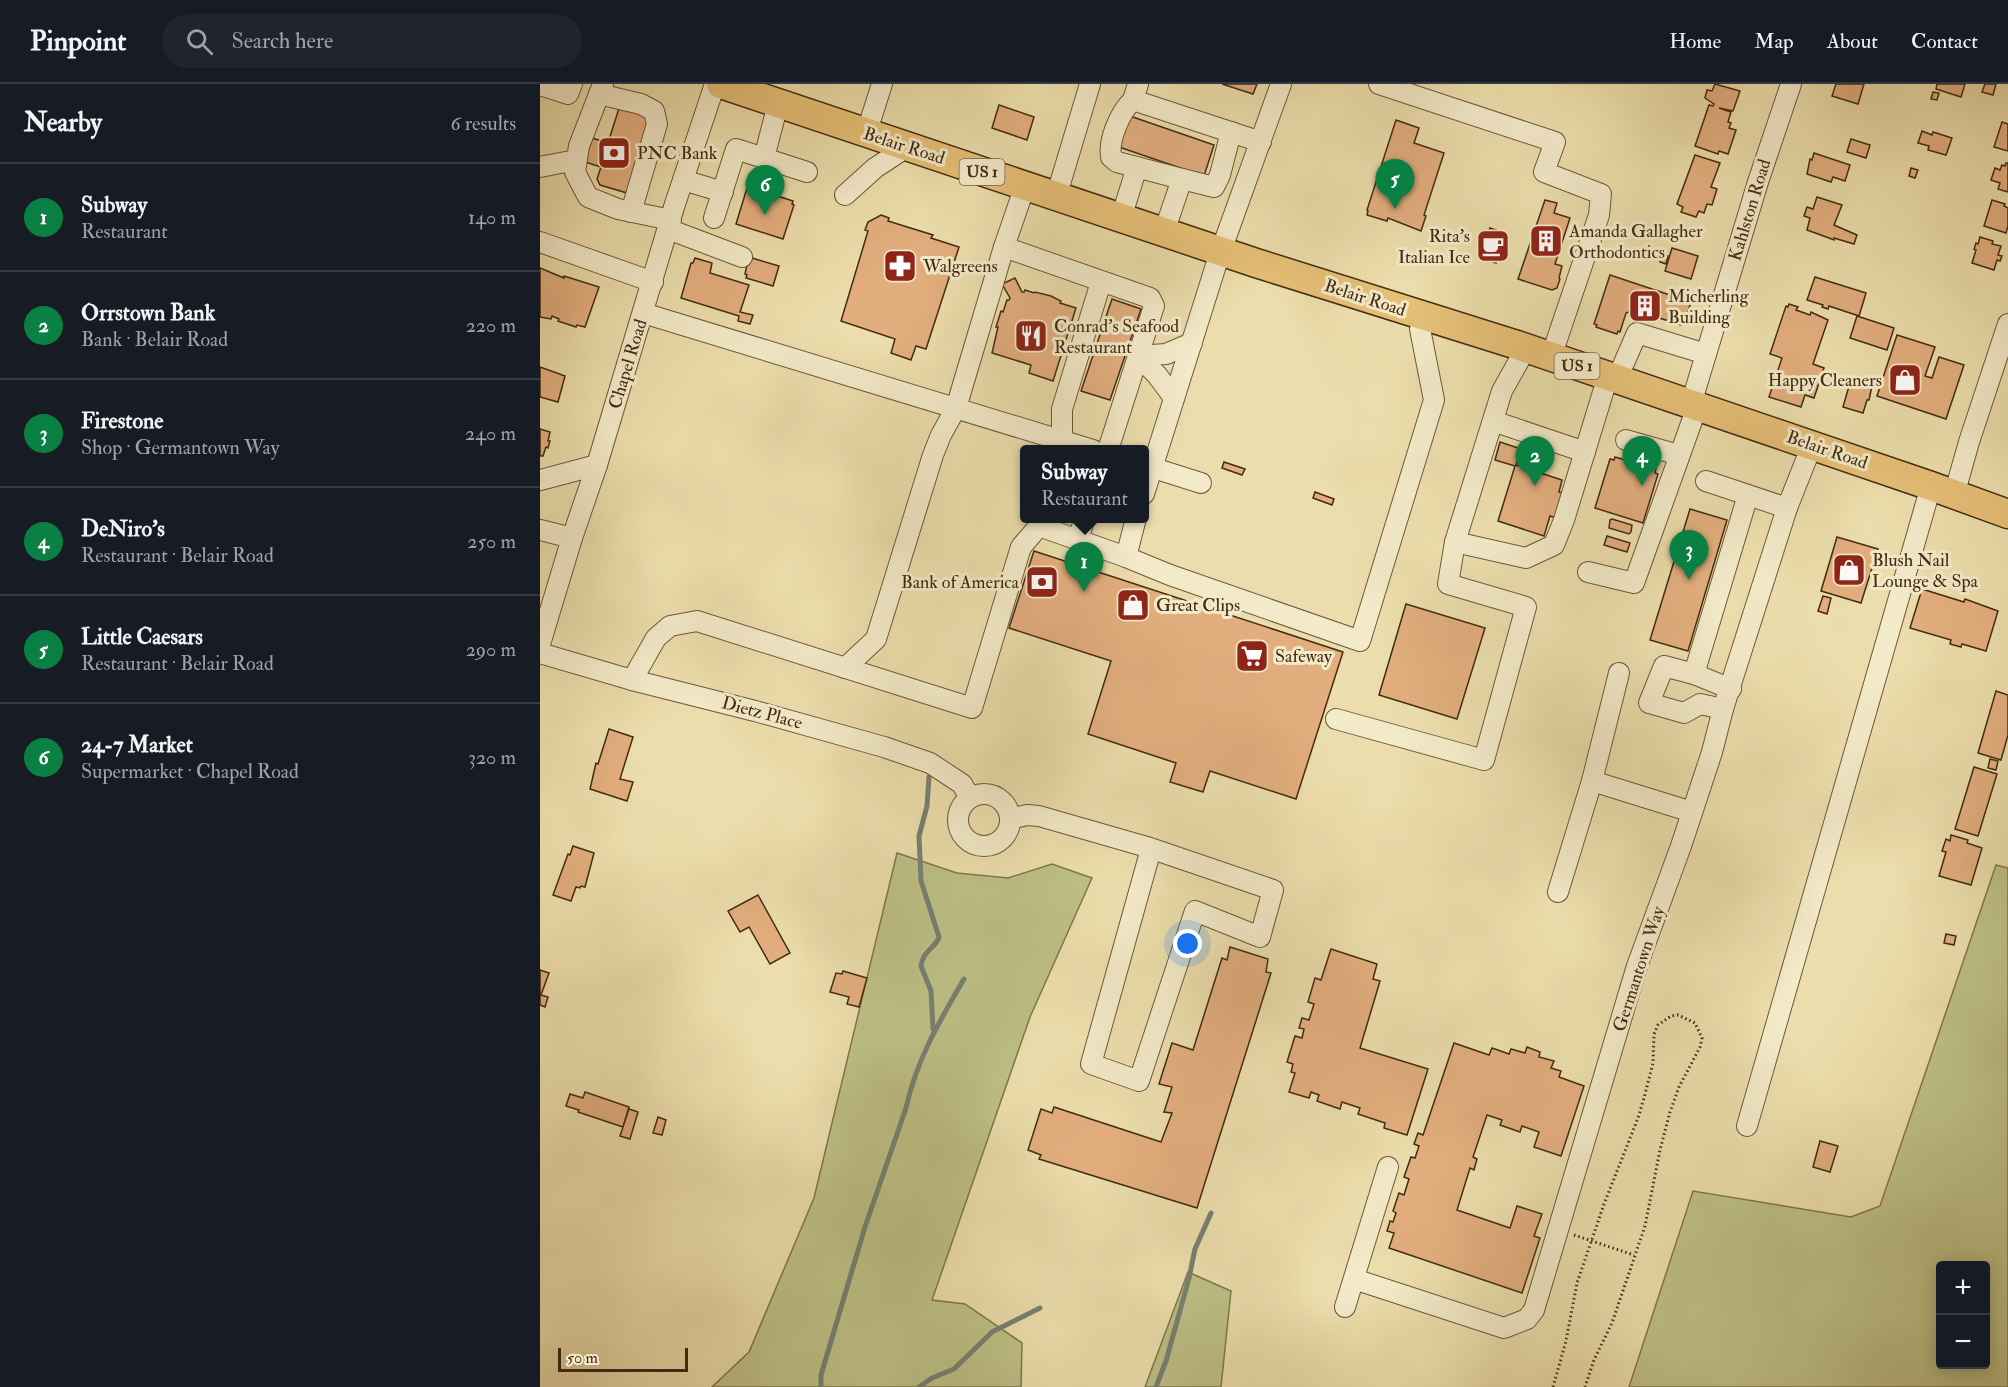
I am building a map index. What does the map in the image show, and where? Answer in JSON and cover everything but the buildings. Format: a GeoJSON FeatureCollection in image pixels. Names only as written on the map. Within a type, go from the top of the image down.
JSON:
{"type":"FeatureCollection","features":[{"type":"Feature","properties":{"kind":"highway","name":"Belair Road"},"geometry":{"type":"LineString","coordinates":[[722,84],[1056,197],[1538,352],[2008,514]]}},
{"type":"Feature","properties":{"kind":"street"},"geometry":{"type":"LineString","coordinates":[[540,85],[568,93],[572,84]]}},
{"type":"Feature","properties":{"kind":"street","name":"Chapel Road"},"geometry":{"type":"LineString","coordinates":[[540,644],[683,180],[715,84]]}},
{"type":"Feature","properties":{"kind":"street"},"geometry":{"type":"LineString","coordinates":[[866,134],[882,84]]}},
{"type":"Feature","properties":{"kind":"street"},"geometry":{"type":"LineString","coordinates":[[1056,197],[1090,84]]}},
{"type":"Feature","properties":{"kind":"street"},"geometry":{"type":"LineString","coordinates":[[1149,463],[1174,398],[1222,251],[1281,84]]}},
{"type":"Feature","properties":{"kind":"street"},"geometry":{"type":"LineString","coordinates":[[1336,719],[1484,760],[1526,607],[1448,584],[1455,542],[1502,391],[1538,352],[1599,215],[1601,194],[1544,172],[1555,142],[1379,84]]}},
{"type":"Feature","properties":{"kind":"street","name":"Kahlston Road"},"geometry":{"type":"LineString","coordinates":[[1588,572],[1634,583],[1679,455],[1706,354],[1791,84]]}},
{"type":"Feature","properties":{"kind":"street"},"geometry":{"type":"LineString","coordinates":[[631,212],[657,124],[654,111],[601,89],[579,146],[576,160],[575,172],[588,196],[618,209],[669,225],[742,257]]}},
{"type":"Feature","properties":{"kind":"street"},"geometry":{"type":"LineString","coordinates":[[1231,132],[1220,175],[1214,187],[1118,162],[1111,158],[1110,150],[1120,114],[1136,92],[1231,132],[1261,142]]}},
{"type":"Feature","properties":{"kind":"street"},"geometry":{"type":"LineString","coordinates":[[764,158],[778,104]]}},
{"type":"Feature","properties":{"kind":"street"},"geometry":{"type":"LineString","coordinates":[[845,195],[875,168],[907,147]]}},
{"type":"Feature","properties":{"kind":"street"},"geometry":{"type":"LineString","coordinates":[[714,218],[736,149],[807,172]]}},
{"type":"Feature","properties":{"kind":"street"},"geometry":{"type":"LineString","coordinates":[[540,167],[576,160]]}},
{"type":"Feature","properties":{"kind":"street"},"geometry":{"type":"LineString","coordinates":[[1121,218],[1137,167]]}},
{"type":"Feature","properties":{"kind":"street"},"geometry":{"type":"LineString","coordinates":[[1164,232],[1182,178]]}},
{"type":"Feature","properties":{"kind":"street"},"geometry":{"type":"LineString","coordinates":[[683,180],[723,192]]}},
{"type":"Feature","properties":{"kind":"street"},"geometry":{"type":"LineString","coordinates":[[845,668],[876,639],[933,455],[956,408],[1004,247],[1025,186]]}},
{"type":"Feature","properties":{"kind":"street"},"geometry":{"type":"LineString","coordinates":[[540,242],[653,282]]}},
{"type":"Feature","properties":{"kind":"street"},"geometry":{"type":"LineString","coordinates":[[1004,247],[1150,298],[1154,306],[1110,445]]}},
{"type":"Feature","properties":{"kind":"street"},"geometry":{"type":"LineString","coordinates":[[643,313],[956,408],[1061,445],[1062,409],[1101,282]]}},
{"type":"Feature","properties":{"kind":"street"},"geometry":{"type":"LineString","coordinates":[[1747,1126],[1943,490],[1969,442],[2008,324]]}},
{"type":"Feature","properties":{"kind":"street"},"geometry":{"type":"LineString","coordinates":[[1042,523],[1170,575],[1360,640],[1434,400],[1420,329]]}},
{"type":"Feature","properties":{"kind":"street"},"geometry":{"type":"LineString","coordinates":[[1455,542],[1526,558],[1554,545],[1613,378],[1637,333],[1706,354]]}},
{"type":"Feature","properties":{"kind":"street"},"geometry":{"type":"LineString","coordinates":[[1138,356],[1166,354],[1192,344]]}},
{"type":"Feature","properties":{"kind":"street"},"geometry":{"type":"LineString","coordinates":[[1138,356],[1157,375],[1174,398]]}},
{"type":"Feature","properties":{"kind":"street"},"geometry":{"type":"LineString","coordinates":[[1493,421],[1585,452]]}},
{"type":"Feature","properties":{"kind":"street"},"geometry":{"type":"LineString","coordinates":[[1626,440],[1679,455]]}},
{"type":"Feature","properties":{"kind":"street","name":"Germantown Way"},"geometry":{"type":"LineString","coordinates":[[1354,1279],[1504,1328],[1527,1319],[1534,1310],[1637,966],[1712,752],[1723,709],[1787,508],[1812,445]]}},
{"type":"Feature","properties":{"kind":"street"},"geometry":{"type":"LineString","coordinates":[[540,480],[597,465]]}},
{"type":"Feature","properties":{"kind":"street"},"geometry":{"type":"LineString","coordinates":[[1149,466],[1200,483]]}},
{"type":"Feature","properties":{"kind":"street"},"geometry":{"type":"LineString","coordinates":[[1706,481],[1787,508]]}},
{"type":"Feature","properties":{"kind":"street"},"geometry":{"type":"LineString","coordinates":[[1694,674],[1748,495]]}},
{"type":"Feature","properties":{"kind":"street"},"geometry":{"type":"LineString","coordinates":[[632,680],[656,638],[670,626],[697,621],[972,708],[1021,547],[1039,523]]}},
{"type":"Feature","properties":{"kind":"street"},"geometry":{"type":"LineString","coordinates":[[1078,539],[1084,523]]}},
{"type":"Feature","properties":{"kind":"street"},"geometry":{"type":"LineString","coordinates":[[1126,557],[1135,523]]}},
{"type":"Feature","properties":{"kind":"street"},"geometry":{"type":"LineString","coordinates":[[540,530],[572,538]]}},
{"type":"Feature","properties":{"kind":"street","name":"Dietz Place"},"geometry":{"type":"LineString","coordinates":[[540,653],[884,747],[930,763],[962,783],[970,798]]}},
{"type":"Feature","properties":{"kind":"street"},"geometry":{"type":"LineString","coordinates":[[1723,709],[1700,704],[1684,713],[1649,703],[1664,666],[1694,674],[1731,689]]}},
{"type":"Feature","properties":{"kind":"street"},"geometry":{"type":"LineString","coordinates":[[1558,892],[1592,781],[1619,673]]}},
{"type":"Feature","properties":{"kind":"street"},"geometry":{"type":"LineString","coordinates":[[1592,781],[1692,812]]}},
{"type":"Feature","properties":{"kind":"street"},"geometry":{"type":"LineString","coordinates":[[984,794],[992,795],[1005,804],[1010,819],[1009,828],[998,842],[989,845],[972,843],[960,830],[958,821],[963,804],[970,798],[984,794]]}},
{"type":"Feature","properties":{"kind":"street"},"geometry":{"type":"LineString","coordinates":[[1010,819],[1027,815],[1039,816],[1151,849],[1273,890],[1260,937],[1195,911],[1139,1080],[1091,1064],[1151,849]]}},
{"type":"Feature","properties":{"kind":"street"},"geometry":{"type":"LineString","coordinates":[[1345,1307],[1388,1167]]}},
{"type":"Feature","properties":{"kind":"path"},"geometry":{"type":"LineString","coordinates":[[1553,1387],[1566,1341],[1577,1283],[1641,1108],[1653,1063],[1654,1034],[1658,1025],[1665,1019],[1678,1016],[1695,1023],[1702,1038],[1700,1047],[1679,1087],[1670,1112],[1645,1226],[1634,1255],[1629,1278],[1585,1387]]}},
{"type":"Feature","properties":{"kind":"path"},"geometry":{"type":"LineString","coordinates":[[1558,1230],[1634,1255]]}},
{"type":"Feature","properties":{"kind":"green space"},"geometry":{"type":"Polygon","coordinates":[[[897,853],[957,873],[1008,878],[1052,864],[1092,878],[1030,1017],[932,1300],[965,1304],[1022,1343],[1021,1387],[712,1387],[749,1352],[814,1198],[897,853]]]}},
{"type":"Feature","properties":{"kind":"green space"},"geometry":{"type":"Polygon","coordinates":[[[1996,865],[2008,868],[2008,1387],[1629,1387],[1693,1191],[1851,1217],[1880,1206],[1996,865]]]}},
{"type":"Feature","properties":{"kind":"green space"},"geometry":{"type":"Polygon","coordinates":[[[1188,1272],[1231,1291],[1221,1387],[1145,1387],[1188,1272]]]}},
{"type":"Feature","properties":{"kind":"waterway"},"geometry":{"type":"LineString","coordinates":[[929,777],[927,806],[919,836],[921,881],[939,937],[924,956],[921,966],[931,991],[933,1029]]}},
{"type":"Feature","properties":{"kind":"waterway"},"geometry":{"type":"LineString","coordinates":[[821,1387],[821,1375],[865,1227],[910,1091],[922,1057],[964,979]]}},
{"type":"Feature","properties":{"kind":"waterway"},"geometry":{"type":"LineString","coordinates":[[1156,1387],[1166,1361],[1195,1249],[1211,1213]]}},
{"type":"Feature","properties":{"kind":"waterway"},"geometry":{"type":"LineString","coordinates":[[919,1387],[932,1378],[954,1369],[992,1332],[1040,1308]]}},
{"type":"Feature","properties":{"kind":"place","name":"PNC Bank"},"geometry":{"type":"Point","coordinates":[614,153]}},
{"type":"Feature","properties":{"kind":"place","name":"Little Caesars"},"geometry":{"type":"Point","coordinates":[1395,209]}},
{"type":"Feature","properties":{"kind":"place","name":"24-7 Market"},"geometry":{"type":"Point","coordinates":[765,215]}},
{"type":"Feature","properties":{"kind":"place","name":"Amanda Gallagher Orthodontics"},"geometry":{"type":"Point","coordinates":[1546,241]}},
{"type":"Feature","properties":{"kind":"place","name":"Rita's Italian Ice"},"geometry":{"type":"Point","coordinates":[1493,246]}},
{"type":"Feature","properties":{"kind":"place","name":"Walgreens"},"geometry":{"type":"Point","coordinates":[900,266]}},
{"type":"Feature","properties":{"kind":"place","name":"Micherling Building"},"geometry":{"type":"Point","coordinates":[1645,306]}},
{"type":"Feature","properties":{"kind":"place","name":"Conrad's Seafood Restaurant"},"geometry":{"type":"Point","coordinates":[1031,336]}},
{"type":"Feature","properties":{"kind":"place","name":"Happy Cleaners"},"geometry":{"type":"Point","coordinates":[1905,380]}},
{"type":"Feature","properties":{"kind":"place","name":"Orrstown Bank"},"geometry":{"type":"Point","coordinates":[1535,486]}},
{"type":"Feature","properties":{"kind":"place","name":"DeNiro's"},"geometry":{"type":"Point","coordinates":[1642,486]}},
{"type":"Feature","properties":{"kind":"place","name":"Blush Nail Lounge & Spa"},"geometry":{"type":"Point","coordinates":[1849,570]}},
{"type":"Feature","properties":{"kind":"place","name":"Firestone"},"geometry":{"type":"Point","coordinates":[1689,580]}},
{"type":"Feature","properties":{"kind":"place","name":"Bank of America"},"geometry":{"type":"Point","coordinates":[1042,582]}},
{"type":"Feature","properties":{"kind":"place","name":"Subway"},"geometry":{"type":"Point","coordinates":[1084,592]}},
{"type":"Feature","properties":{"kind":"place","name":"Great Clips"},"geometry":{"type":"Point","coordinates":[1133,605]}},
{"type":"Feature","properties":{"kind":"place","name":"Safeway"},"geometry":{"type":"Point","coordinates":[1252,656]}}]}
